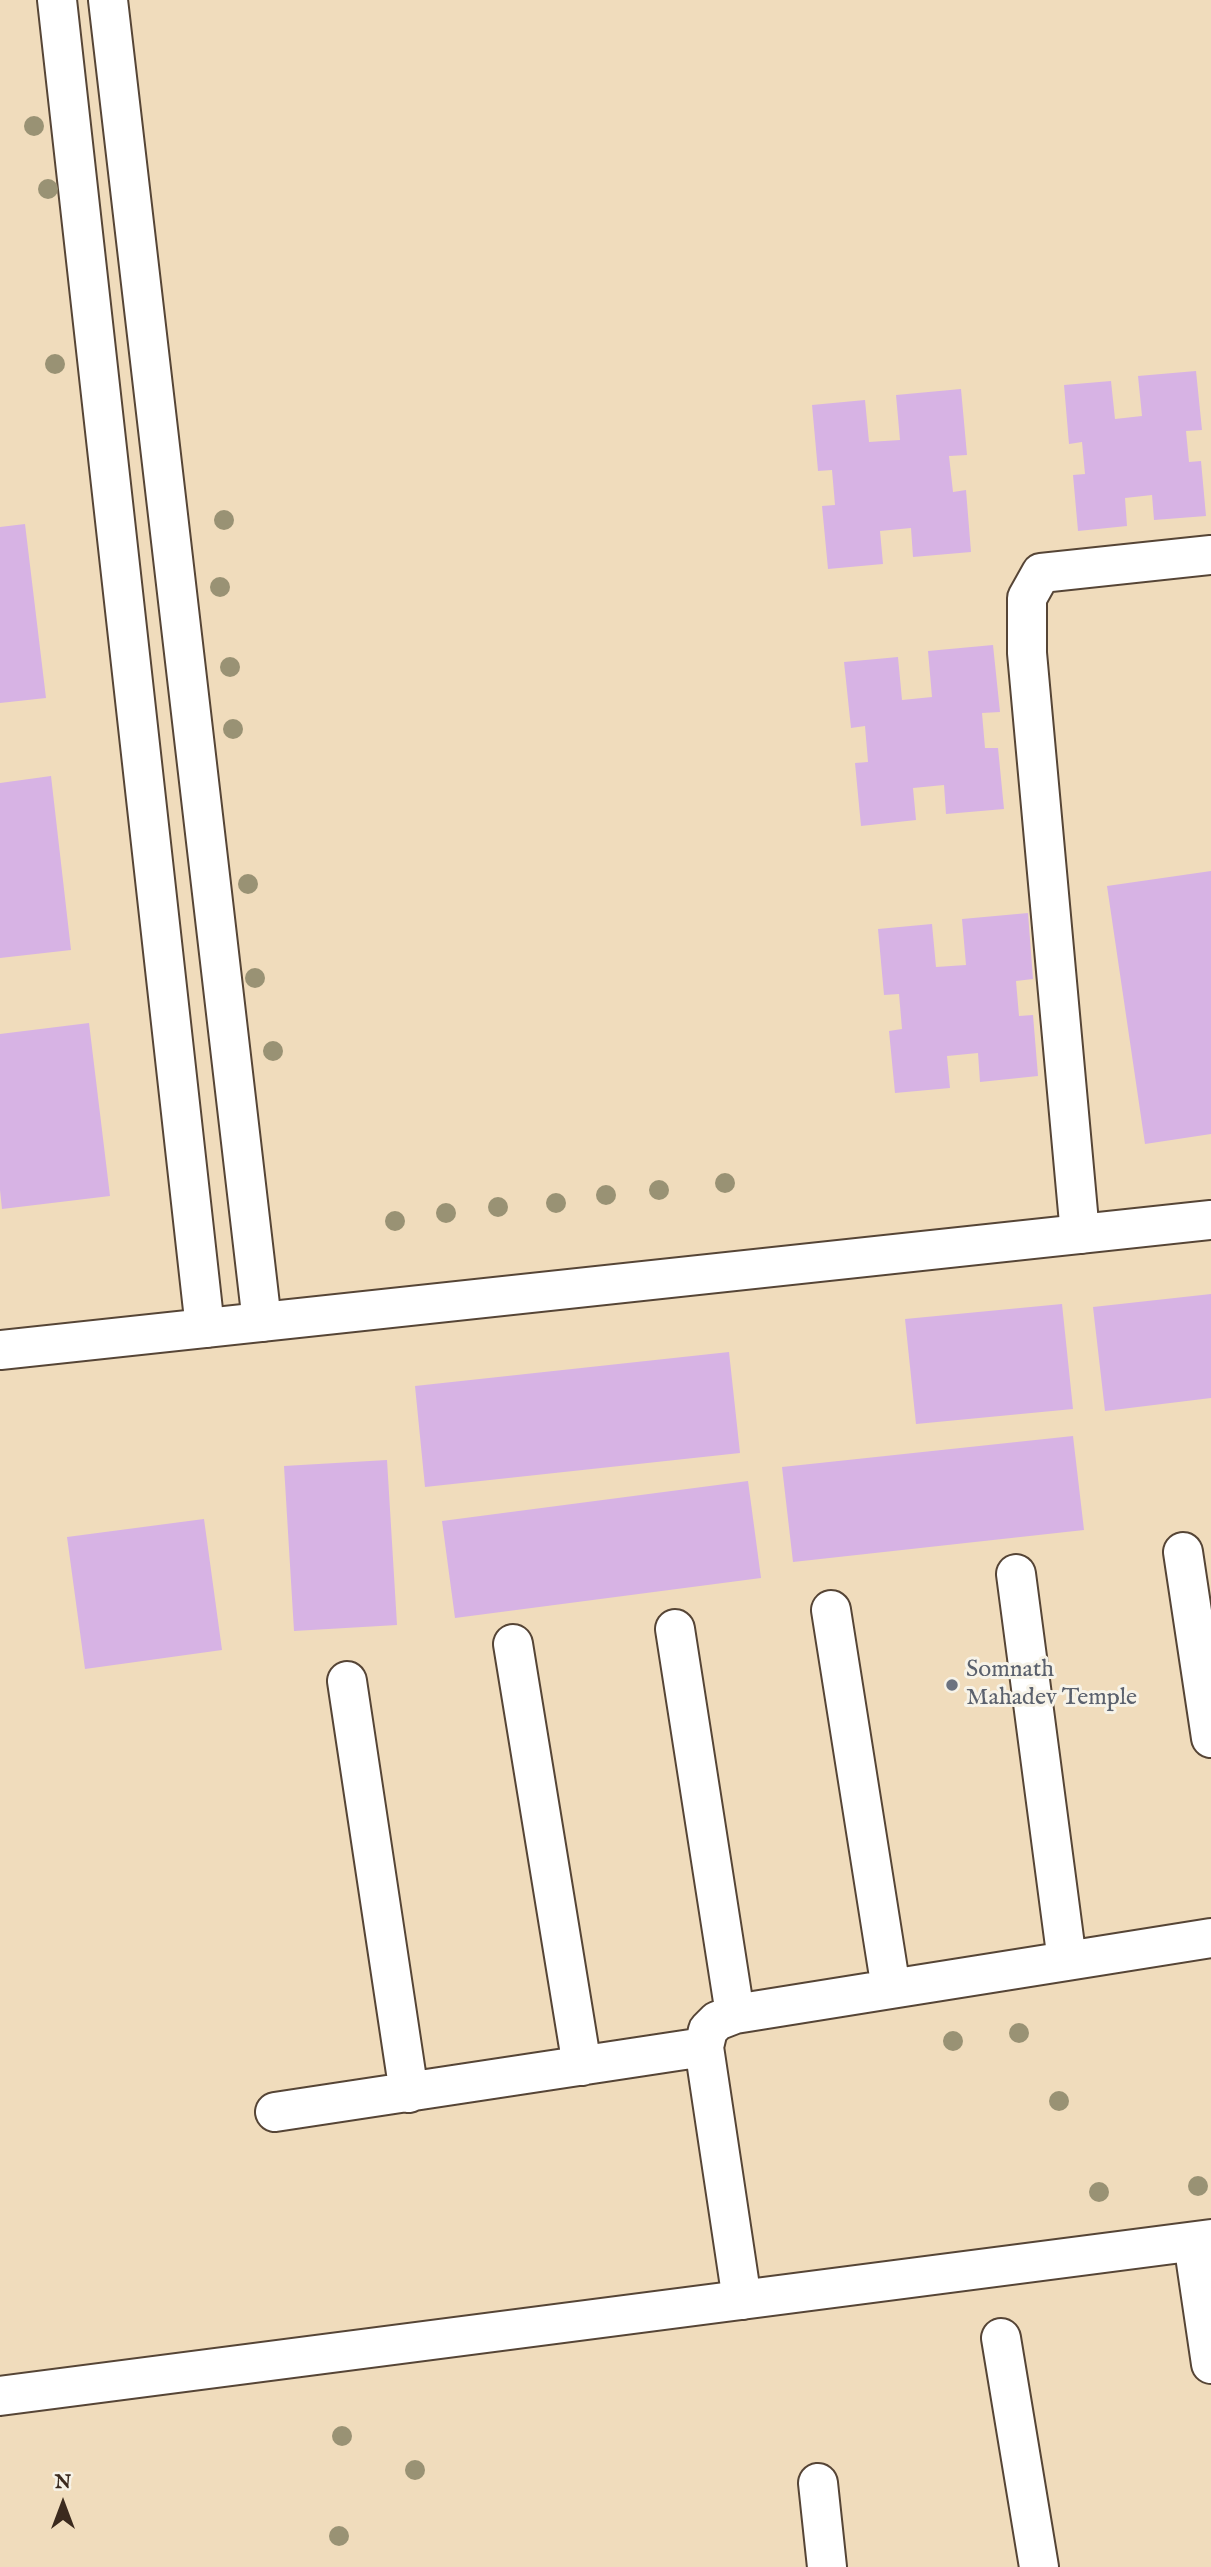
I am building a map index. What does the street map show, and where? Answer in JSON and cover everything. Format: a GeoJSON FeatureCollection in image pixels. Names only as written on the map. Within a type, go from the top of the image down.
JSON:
{"type":"FeatureCollection","features":[{"type":"Feature","properties":{"kind":"street"},"geometry":{"type":"LineString","coordinates":[[57,0],[205,1328]]}},
{"type":"Feature","properties":{"kind":"street"},"geometry":{"type":"LineString","coordinates":[[108,0],[262,1322]]}},
{"type":"Feature","properties":{"kind":"street"},"geometry":{"type":"LineString","coordinates":[[78,188],[129,183]]}},
{"type":"Feature","properties":{"kind":"street"},"geometry":{"type":"LineString","coordinates":[[1080,1234],[1027,653],[1027,598],[1041,573],[1211,555]]}},
{"type":"Feature","properties":{"kind":"street"},"geometry":{"type":"LineString","coordinates":[[121,572],[174,566]]}},
{"type":"Feature","properties":{"kind":"street"},"geometry":{"type":"LineString","coordinates":[[150,831],[204,824]]}},
{"type":"Feature","properties":{"kind":"street"},"geometry":{"type":"LineString","coordinates":[[0,1350],[1211,1220]]}},
{"type":"Feature","properties":{"kind":"street"},"geometry":{"type":"LineString","coordinates":[[1183,1552],[1211,1738]]}},
{"type":"Feature","properties":{"kind":"street"},"geometry":{"type":"LineString","coordinates":[[1016,1574],[1067,1961]]}},
{"type":"Feature","properties":{"kind":"street"},"geometry":{"type":"LineString","coordinates":[[831,1610],[891,1989]]}},
{"type":"Feature","properties":{"kind":"street"},"geometry":{"type":"LineString","coordinates":[[676,1629],[736,2014]]}},
{"type":"Feature","properties":{"kind":"street"},"geometry":{"type":"LineString","coordinates":[[513,1644],[582,2066]]}},
{"type":"Feature","properties":{"kind":"street"},"geometry":{"type":"LineString","coordinates":[[347,1681],[408,2093]]}},
{"type":"Feature","properties":{"kind":"street"},"geometry":{"type":"LineString","coordinates":[[742,2300],[704,2047],[708,2031],[717,2021],[736,2014],[1211,1938]]}},
{"type":"Feature","properties":{"kind":"street"},"geometry":{"type":"LineString","coordinates":[[275,2112],[704,2047]]}},
{"type":"Feature","properties":{"kind":"street"},"geometry":{"type":"LineString","coordinates":[[0,2396],[1202,2240],[1211,2364]]}},
{"type":"Feature","properties":{"kind":"street"},"geometry":{"type":"LineString","coordinates":[[1001,2338],[1038,2567]]}},
{"type":"Feature","properties":{"kind":"street"},"geometry":{"type":"LineString","coordinates":[[818,2483],[827,2567]]}},
{"type":"Feature","properties":{"kind":"building"},"geometry":{"type":"Polygon","coordinates":[[[1196,371],[1202,430],[1186,431],[1189,462],[1201,461],[1206,516],[1154,520],[1152,495],[1125,498],[1127,526],[1078,531],[1073,475],[1085,474],[1082,442],[1069,444],[1064,385],[1111,381],[1115,419],[1142,416],[1138,376],[1196,371]]]}},
{"type":"Feature","properties":{"kind":"building"},"geometry":{"type":"Polygon","coordinates":[[[961,389],[967,455],[949,456],[953,492],[966,490],[971,552],[913,557],[911,528],[880,531],[883,564],[828,569],[822,506],[835,505],[832,470],[818,471],[812,405],[865,400],[869,442],[900,440],[896,395],[961,389]]]}},
{"type":"Feature","properties":{"kind":"building"},"geometry":{"type":"Polygon","coordinates":[[[25,524],[46,698],[0,703],[0,527],[25,524]]]}},
{"type":"Feature","properties":{"kind":"building"},"geometry":{"type":"Polygon","coordinates":[[[993,645],[1000,712],[982,713],[985,748],[998,748],[1004,809],[946,814],[944,785],[913,788],[916,820],[861,826],[855,763],[868,762],[865,726],[851,728],[844,662],[898,657],[902,700],[932,697],[928,651],[993,645]]]}},
{"type":"Feature","properties":{"kind":"building"},"geometry":{"type":"Polygon","coordinates":[[[51,776],[71,950],[0,958],[0,783],[51,776]]]}},
{"type":"Feature","properties":{"kind":"building"},"geometry":{"type":"Polygon","coordinates":[[[1211,871],[1211,1134],[1145,1144],[1107,886],[1211,871]]]}},
{"type":"Feature","properties":{"kind":"building"},"geometry":{"type":"Polygon","coordinates":[[[1028,913],[1033,979],[1016,981],[1019,1016],[1033,1015],[1038,1076],[980,1082],[978,1053],[947,1056],[950,1088],[895,1093],[889,1031],[902,1029],[899,994],[884,995],[878,929],[932,924],[936,967],[966,965],[962,919],[1028,913]]]}},
{"type":"Feature","properties":{"kind":"building"},"geometry":{"type":"Polygon","coordinates":[[[89,1023],[110,1196],[2,1209],[0,1034],[89,1023]]]}},
{"type":"Feature","properties":{"kind":"building"},"geometry":{"type":"Polygon","coordinates":[[[1211,1294],[1211,1398],[1105,1411],[1093,1307],[1211,1294]]]}},
{"type":"Feature","properties":{"kind":"building"},"geometry":{"type":"Polygon","coordinates":[[[1062,1304],[1073,1409],[916,1424],[905,1319],[1062,1304]]]}},
{"type":"Feature","properties":{"kind":"building"},"geometry":{"type":"Polygon","coordinates":[[[729,1352],[740,1453],[425,1487],[415,1386],[729,1352]]]}},
{"type":"Feature","properties":{"kind":"building"},"geometry":{"type":"Polygon","coordinates":[[[1073,1436],[1084,1530],[793,1562],[782,1467],[1073,1436]]]}},
{"type":"Feature","properties":{"kind":"building"},"geometry":{"type":"Polygon","coordinates":[[[387,1460],[397,1625],[294,1631],[284,1466],[387,1460]]]}},
{"type":"Feature","properties":{"kind":"building"},"geometry":{"type":"Polygon","coordinates":[[[748,1481],[761,1578],[455,1618],[442,1521],[748,1481]]]}},
{"type":"Feature","properties":{"kind":"building"},"geometry":{"type":"Polygon","coordinates":[[[204,1519],[222,1650],[85,1669],[67,1537],[204,1519]]]}},
{"type":"Feature","properties":{"kind":"place","name":"Somnath Mahadev Temple"},"geometry":{"type":"Point","coordinates":[952,1685]}}]}
